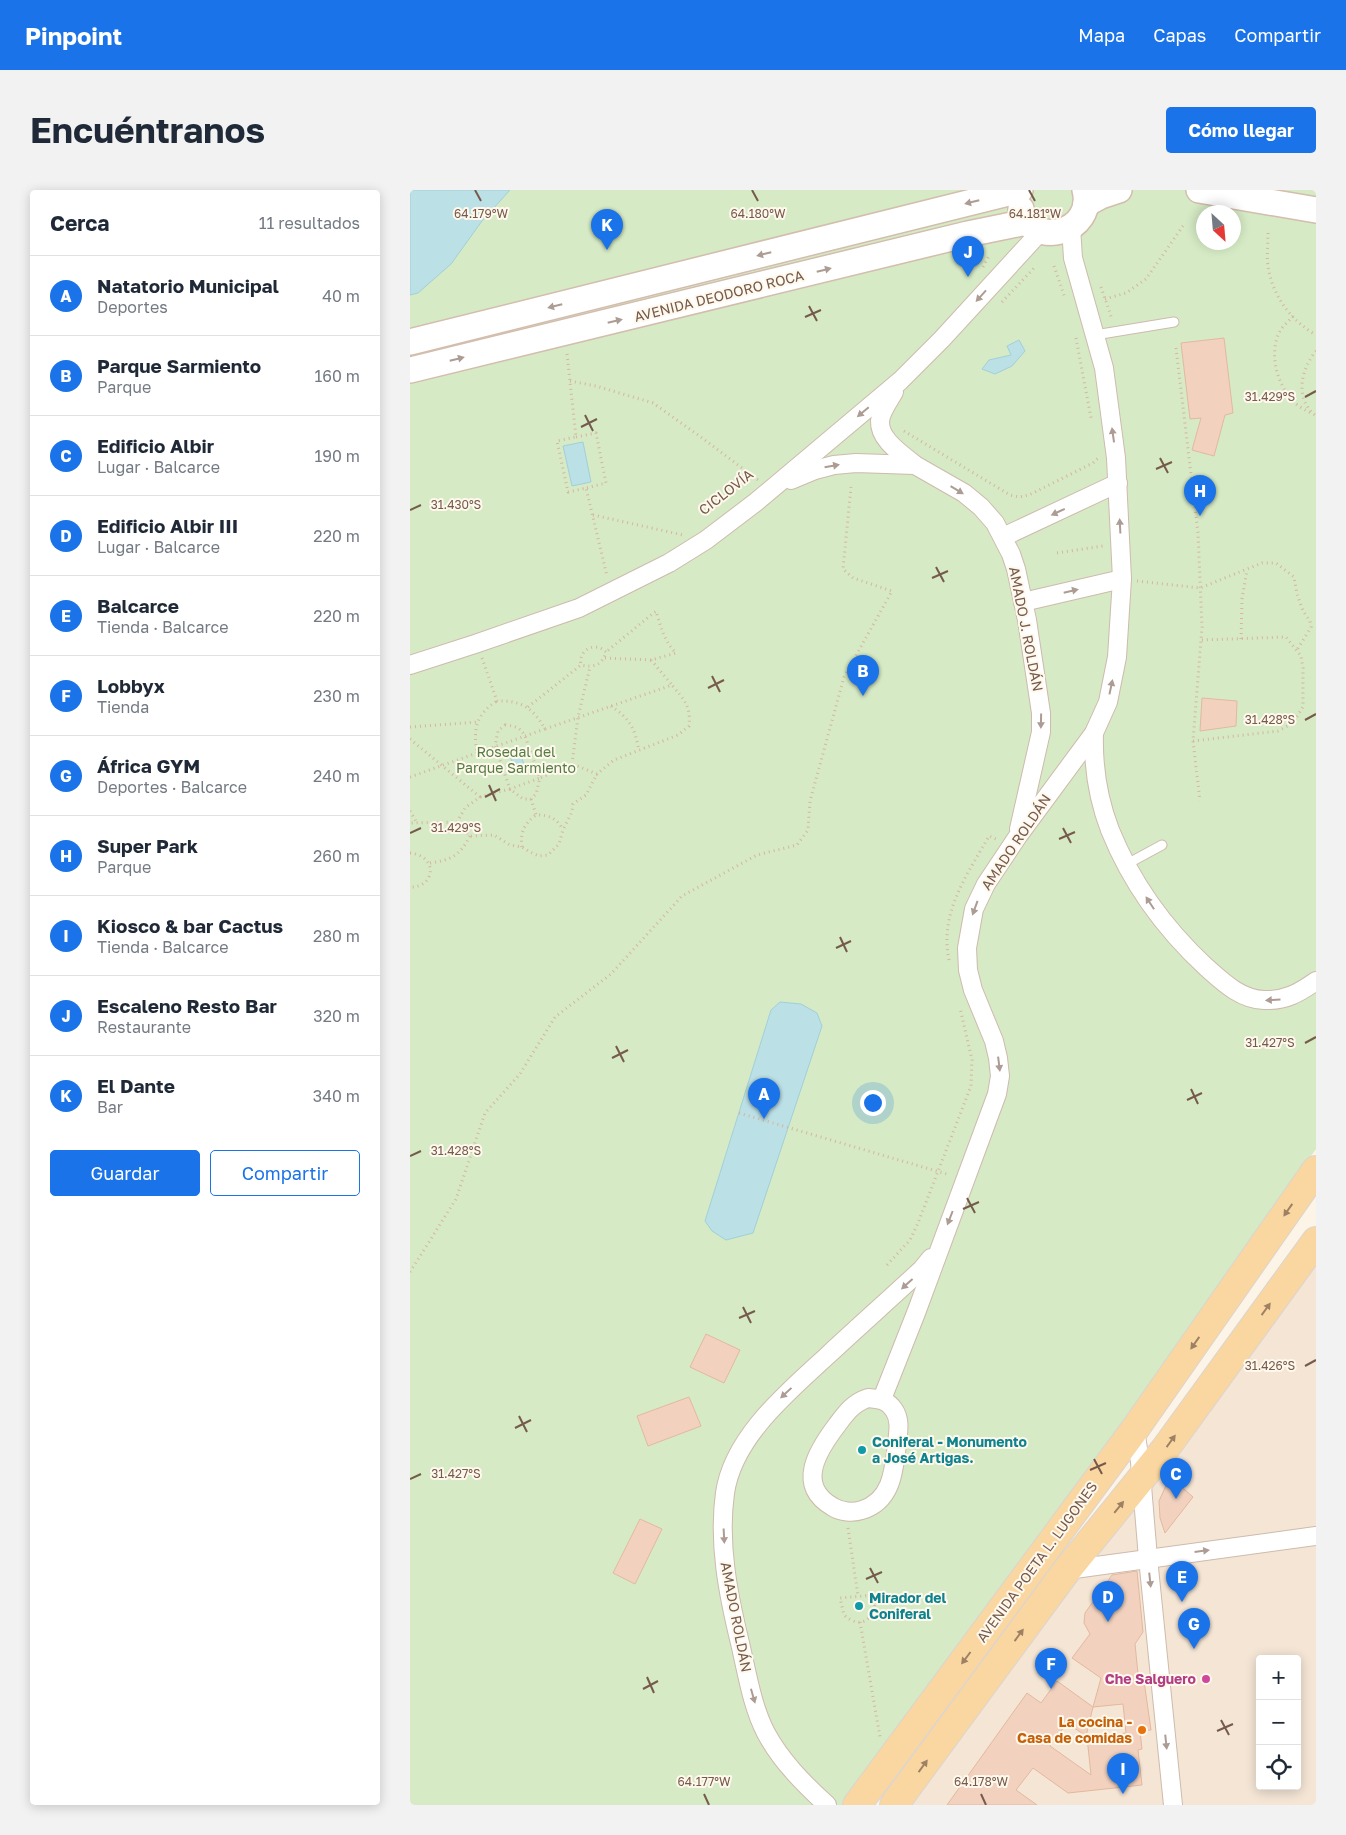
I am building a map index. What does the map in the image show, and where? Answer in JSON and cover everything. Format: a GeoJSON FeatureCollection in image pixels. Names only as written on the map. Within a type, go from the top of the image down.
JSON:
{"type":"FeatureCollection","features":[{"type":"Feature","properties":{"kind":"main road"},"geometry":{"type":"LineString","coordinates":[[410,342],[1020,190],[1021,212],[1034,226]]}},
{"type":"Feature","properties":{"kind":"main road"},"geometry":{"type":"LineString","coordinates":[[1071,227],[1078,221],[1085,197],[1101,196],[1119,190]]}},
{"type":"Feature","properties":{"kind":"main road"},"geometry":{"type":"LineString","coordinates":[[1199,190],[1306,202]]}},
{"type":"Feature","properties":{"kind":"main road","name":"AVENIDA DEODORO ROCA"},"geometry":{"type":"LineString","coordinates":[[410,370],[968,234],[1034,226],[1051,233],[1071,227]]}},
{"type":"Feature","properties":{"kind":"main road","name":"AVENIDA POETA L. LUGONES"},"geometry":{"type":"LineString","coordinates":[[857,1805],[1136,1428],[1316,1170]]}},
{"type":"Feature","properties":{"kind":"main road","name":"AVENIDA POETA L. LUGONES"},"geometry":{"type":"LineString","coordinates":[[894,1805],[1067,1570],[1166,1449],[1316,1241]]}},
{"type":"Feature","properties":{"kind":"street"},"geometry":{"type":"LineString","coordinates":[[410,664],[580,608],[660,567],[706,540],[765,482],[900,381],[942,339],[1034,226]]}},
{"type":"Feature","properties":{"kind":"street"},"geometry":{"type":"LineString","coordinates":[[1071,227],[1073,258],[1104,368],[1118,483],[1122,579],[1117,657],[1108,702],[1094,733],[1094,756],[1101,803],[1110,831],[1150,905],[1171,932],[1228,987],[1242,995],[1262,1000],[1280,1000],[1296,995],[1316,981]]}},
{"type":"Feature","properties":{"kind":"street"},"geometry":{"type":"LineString","coordinates":[[900,381],[882,412],[880,421],[885,438],[915,465]]}},
{"type":"Feature","properties":{"kind":"street","name":"AMADO J. ROLDÁN"},"geometry":{"type":"LineString","coordinates":[[765,482],[834,465],[856,463],[915,465],[964,493],[981,507],[995,523],[1011,554],[1023,602],[1042,713],[1041,732],[1014,841]]}},
{"type":"Feature","properties":{"kind":"street"},"geometry":{"type":"LineString","coordinates":[[1003,538],[1118,483]]}},
{"type":"Feature","properties":{"kind":"street"},"geometry":{"type":"LineString","coordinates":[[1023,602],[1122,579]]}},
{"type":"Feature","properties":{"kind":"street","name":"AMADO ROLDÁN"},"geometry":{"type":"LineString","coordinates":[[882,1400],[996,1094],[1000,1076],[994,1041],[971,983],[968,970],[967,948],[974,909],[986,884],[1014,841],[1094,733]]}},
{"type":"Feature","properties":{"kind":"street","name":"AMADO ROLDÁN"},"geometry":{"type":"LineString","coordinates":[[828,1805],[786,1764],[766,1733],[758,1715],[738,1636],[726,1578],[723,1521],[725,1492],[731,1470],[758,1424],[782,1398],[922,1270],[939,1248]]}},
{"type":"Feature","properties":{"kind":"street"},"geometry":{"type":"LineString","coordinates":[[868,1398],[882,1400],[893,1409],[898,1422],[893,1474],[888,1490],[880,1501],[868,1508],[849,1512],[836,1508],[824,1500],[816,1489],[813,1475],[814,1461],[826,1440],[852,1406],[868,1398]]}},
{"type":"Feature","properties":{"kind":"street"},"geometry":{"type":"LineString","coordinates":[[1136,1428],[1173,1805]]}},
{"type":"Feature","properties":{"kind":"street"},"geometry":{"type":"LineString","coordinates":[[1067,1570],[1316,1536]]}},
{"type":"Feature","properties":{"kind":"lane"},"geometry":{"type":"LineString","coordinates":[[1095,335],[1174,322]]}},
{"type":"Feature","properties":{"kind":"lane"},"geometry":{"type":"LineString","coordinates":[[1127,864],[1162,845]]}},
{"type":"Feature","properties":{"kind":"path"},"geometry":{"type":"LineString","coordinates":[[1105,299],[1126,293],[1146,279],[1185,223]]}},
{"type":"Feature","properties":{"kind":"path"},"geometry":{"type":"LineString","coordinates":[[1268,233],[1268,270],[1274,290],[1284,308],[1316,335]]}},
{"type":"Feature","properties":{"kind":"path"},"geometry":{"type":"LineString","coordinates":[[980,273],[989,256]]}},
{"type":"Feature","properties":{"kind":"path"},"geometry":{"type":"LineString","coordinates":[[1054,266],[1065,300]]}},
{"type":"Feature","properties":{"kind":"path"},"geometry":{"type":"LineString","coordinates":[[995,309],[1035,267]]}},
{"type":"Feature","properties":{"kind":"path"},"geometry":{"type":"LineString","coordinates":[[1099,282],[1116,332]]}},
{"type":"Feature","properties":{"kind":"path"},"geometry":{"type":"LineString","coordinates":[[1292,316],[1280,331],[1274,347],[1276,368],[1284,387],[1296,403],[1314,415]]}},
{"type":"Feature","properties":{"kind":"path"},"geometry":{"type":"LineString","coordinates":[[1074,332],[1093,426]]}},
{"type":"Feature","properties":{"kind":"path"},"geometry":{"type":"LineString","coordinates":[[1176,348],[1198,533],[1201,640],[1194,741],[1200,801]]}},
{"type":"Feature","properties":{"kind":"path"},"geometry":{"type":"LineString","coordinates":[[1314,415],[1305,402],[1301,388],[1302,374],[1308,360],[1316,351]]}},
{"type":"Feature","properties":{"kind":"path"},"geometry":{"type":"LineString","coordinates":[[567,353],[576,437]]}},
{"type":"Feature","properties":{"kind":"path"},"geometry":{"type":"LineString","coordinates":[[570,381],[596,386],[654,403],[765,482]]}},
{"type":"Feature","properties":{"kind":"path"},"geometry":{"type":"LineString","coordinates":[[903,431],[1010,495],[1019,497],[1028,495],[1093,463],[1097,460],[1099,454]]}},
{"type":"Feature","properties":{"kind":"path"},"geometry":{"type":"LineString","coordinates":[[596,433],[606,483],[568,492],[556,441],[576,437],[596,433]]}},
{"type":"Feature","properties":{"kind":"path","name":"CICLOVÍA"},"geometry":{"type":"LineString","coordinates":[[752,486],[765,482]]}},
{"type":"Feature","properties":{"kind":"path"},"geometry":{"type":"LineString","coordinates":[[410,1272],[456,1199],[485,1114],[520,1074],[554,1017],[611,974],[682,896],[758,855],[797,845],[808,830],[810,801],[844,677],[892,591],[853,578],[843,569],[851,487]]}},
{"type":"Feature","properties":{"kind":"path"},"geometry":{"type":"LineString","coordinates":[[586,488],[607,578]]}},
{"type":"Feature","properties":{"kind":"path"},"geometry":{"type":"LineString","coordinates":[[593,515],[706,540]]}},
{"type":"Feature","properties":{"kind":"path","name":"CICLOVÍA"},"geometry":{"type":"LineString","coordinates":[[675,540],[690,531]]}},
{"type":"Feature","properties":{"kind":"path"},"geometry":{"type":"LineString","coordinates":[[1057,553],[1104,546]]}},
{"type":"Feature","properties":{"kind":"path"},"geometry":{"type":"LineString","coordinates":[[1122,579],[1164,582],[1200,588],[1262,563],[1276,563],[1294,577],[1303,611],[1310,621],[1311,627],[1298,650]]}},
{"type":"Feature","properties":{"kind":"path"},"geometry":{"type":"LineString","coordinates":[[1241,638],[1242,599],[1247,569]]}},
{"type":"Feature","properties":{"kind":"path"},"geometry":{"type":"LineString","coordinates":[[600,581],[615,574]]}},
{"type":"Feature","properties":{"kind":"path"},"geometry":{"type":"LineString","coordinates":[[581,665],[590,668],[598,665],[606,652],[656,611],[664,637],[668,645],[676,653],[651,660],[604,658]]}},
{"type":"Feature","properties":{"kind":"path"},"geometry":{"type":"LineString","coordinates":[[1194,741],[1278,731],[1293,723],[1302,707],[1302,656],[1286,637],[1201,640]]}},
{"type":"Feature","properties":{"kind":"path"},"geometry":{"type":"LineString","coordinates":[[475,644],[497,702]]}},
{"type":"Feature","properties":{"kind":"path"},"geometry":{"type":"LineString","coordinates":[[581,665],[580,659],[583,652],[589,647],[602,648],[606,652]]}},
{"type":"Feature","properties":{"kind":"path"},"geometry":{"type":"LineString","coordinates":[[410,823],[457,822],[470,836],[494,835],[510,845],[522,847],[539,856],[548,855],[559,844],[574,804],[586,795],[597,774],[614,760],[678,735],[688,726],[690,715],[687,703],[651,660]]}},
{"type":"Feature","properties":{"kind":"path"},"geometry":{"type":"LineString","coordinates":[[528,707],[581,665]]}},
{"type":"Feature","properties":{"kind":"path"},"geometry":{"type":"LineString","coordinates":[[572,764],[578,717],[590,668]]}},
{"type":"Feature","properties":{"kind":"path"},"geometry":{"type":"LineString","coordinates":[[410,777],[672,685]]}},
{"type":"Feature","properties":{"kind":"path"},"geometry":{"type":"LineString","coordinates":[[477,753],[478,722],[488,707],[497,702],[511,700],[528,707],[545,729]]}},
{"type":"Feature","properties":{"kind":"path"},"geometry":{"type":"LineString","coordinates":[[611,706],[631,723],[636,735],[639,751]]}},
{"type":"Feature","properties":{"kind":"path"},"geometry":{"type":"LineString","coordinates":[[410,727],[478,722]]}},
{"type":"Feature","properties":{"kind":"path"},"geometry":{"type":"LineString","coordinates":[[505,725],[514,726],[522,730],[526,736],[540,778],[536,794],[530,799],[523,799],[510,789],[495,746],[498,731],[505,725]]}},
{"type":"Feature","properties":{"kind":"path"},"geometry":{"type":"LineString","coordinates":[[410,739],[480,797]]}},
{"type":"Feature","properties":{"kind":"path"},"geometry":{"type":"LineString","coordinates":[[457,822],[465,808],[480,797],[510,789],[572,764],[597,774]]}},
{"type":"Feature","properties":{"kind":"path"},"geometry":{"type":"LineString","coordinates":[[530,799],[536,815]]}},
{"type":"Feature","properties":{"kind":"path"},"geometry":{"type":"LineString","coordinates":[[410,811],[417,823]]}},
{"type":"Feature","properties":{"kind":"path"},"geometry":{"type":"LineString","coordinates":[[522,847],[522,828],[536,815],[552,817],[563,830]]}},
{"type":"Feature","properties":{"kind":"path"},"geometry":{"type":"LineString","coordinates":[[430,863],[452,858],[463,849],[470,836]]}},
{"type":"Feature","properties":{"kind":"path"},"geometry":{"type":"LineString","coordinates":[[949,963],[947,949],[950,917],[956,895],[989,836],[1014,841]]}},
{"type":"Feature","properties":{"kind":"path"},"geometry":{"type":"LineString","coordinates":[[410,853],[420,854],[430,863],[430,873],[426,882],[417,887],[410,887]]}},
{"type":"Feature","properties":{"kind":"path"},"geometry":{"type":"LineString","coordinates":[[887,1264],[910,1240],[971,1086],[972,1060],[959,1006]]}},
{"type":"Feature","properties":{"kind":"path"},"geometry":{"type":"LineString","coordinates":[[739,1113],[789,1126],[965,1179]]}},
{"type":"Feature","properties":{"kind":"path"},"geometry":{"type":"LineString","coordinates":[[848,1527],[858,1596]]}},
{"type":"Feature","properties":{"kind":"path"},"geometry":{"type":"LineString","coordinates":[[875,1595],[874,1613],[866,1620],[860,1622],[849,1619],[844,1615],[840,1598],[875,1595]]}},
{"type":"Feature","properties":{"kind":"path"},"geometry":{"type":"LineString","coordinates":[[860,1622],[886,1766]]}},
{"type":"Feature","properties":{"kind":"shaded area"},"geometry":{"type":"Polygon","coordinates":[[[1316,1252],[1316,1805],[912,1805],[1316,1252]]]}},
{"type":"Feature","properties":{"kind":"green space","name":"Rosedal del Parque Sarmiento"},"geometry":{"type":"Polygon","coordinates":[[[410,190],[1316,190],[1316,1149],[884,1759],[848,1805],[410,1805],[410,190]]]}},
{"type":"Feature","properties":{"kind":"water"},"geometry":{"type":"Polygon","coordinates":[[[410,190],[510,190],[482,221],[451,264],[418,293],[410,295],[410,190]]]}},
{"type":"Feature","properties":{"kind":"water"},"geometry":{"type":"Polygon","coordinates":[[[1019,340],[1025,351],[1012,366],[995,374],[982,369],[989,360],[1011,355],[1007,346],[1019,340]]]}},
{"type":"Feature","properties":{"kind":"water"},"geometry":{"type":"Polygon","coordinates":[[[583,442],[591,482],[572,486],[563,446],[583,442]]]}},
{"type":"Feature","properties":{"kind":"water"},"geometry":{"type":"Polygon","coordinates":[[[518,748],[527,772],[517,775],[508,751],[518,748]]]}},
{"type":"Feature","properties":{"kind":"water"},"geometry":{"type":"Polygon","coordinates":[[[780,1002],[801,1004],[817,1013],[822,1026],[753,1233],[726,1240],[712,1231],[705,1221],[771,1010],[780,1002]]]}},
{"type":"Feature","properties":{"kind":"building"},"geometry":{"type":"Polygon","coordinates":[[[1224,338],[1233,413],[1225,415],[1214,456],[1192,450],[1201,418],[1190,419],[1181,343],[1224,338]]]}},
{"type":"Feature","properties":{"kind":"building"},"geometry":{"type":"Polygon","coordinates":[[[1202,698],[1237,701],[1236,726],[1200,731],[1202,698]]]}},
{"type":"Feature","properties":{"kind":"building"},"geometry":{"type":"Polygon","coordinates":[[[706,1334],[740,1350],[724,1383],[690,1367],[706,1334]]]}},
{"type":"Feature","properties":{"kind":"building"},"geometry":{"type":"Polygon","coordinates":[[[689,1397],[701,1426],[648,1446],[637,1416],[689,1397]]]}},
{"type":"Feature","properties":{"kind":"building"},"geometry":{"type":"Polygon","coordinates":[[[1170,1477],[1193,1497],[1165,1533],[1160,1518],[1159,1501],[1170,1477]]]}},
{"type":"Feature","properties":{"kind":"building"},"geometry":{"type":"Polygon","coordinates":[[[640,1519],[662,1529],[635,1584],[613,1573],[640,1519]]]}},
{"type":"Feature","properties":{"kind":"building"},"geometry":{"type":"Polygon","coordinates":[[[1137,1571],[1143,1632],[1135,1644],[1138,1674],[1143,1674],[1151,1730],[1140,1731],[1142,1749],[1138,1750],[1142,1785],[1068,1793],[1033,1768],[1016,1790],[1037,1805],[947,1805],[1027,1693],[1041,1703],[1057,1681],[1093,1707],[1101,1678],[1072,1658],[1090,1634],[1084,1623],[1085,1613],[1112,1575],[1137,1571]],[[1123,1704],[1093,1707],[1086,1736],[1067,1723],[1050,1746],[1091,1775],[1087,1737],[1126,1733],[1123,1704]]]}},
{"type":"Feature","properties":{"kind":"place","name":"El Dante"},"geometry":{"type":"Point","coordinates":[607,250]}},
{"type":"Feature","properties":{"kind":"place","name":"Escaleno Resto Bar"},"geometry":{"type":"Point","coordinates":[968,277]}},
{"type":"Feature","properties":{"kind":"place","name":"Super Park"},"geometry":{"type":"Point","coordinates":[1200,516]}},
{"type":"Feature","properties":{"kind":"place","name":"Parque Sarmiento"},"geometry":{"type":"Point","coordinates":[863,696]}},
{"type":"Feature","properties":{"kind":"place","name":"Natatorio Municipal"},"geometry":{"type":"Point","coordinates":[764,1119]}},
{"type":"Feature","properties":{"kind":"place","name":"Coniferal - Monumento a José Artigas."},"geometry":{"type":"Point","coordinates":[862,1450]}},
{"type":"Feature","properties":{"kind":"place","name":"Edificio Albir"},"geometry":{"type":"Point","coordinates":[1176,1499]}},
{"type":"Feature","properties":{"kind":"place","name":"Balcarce"},"geometry":{"type":"Point","coordinates":[1182,1602]}},
{"type":"Feature","properties":{"kind":"place","name":"Mirador del Coniferal"},"geometry":{"type":"Point","coordinates":[859,1606]}},
{"type":"Feature","properties":{"kind":"place","name":"Edificio Albir III"},"geometry":{"type":"Point","coordinates":[1108,1622]}},
{"type":"Feature","properties":{"kind":"place","name":"África GYM"},"geometry":{"type":"Point","coordinates":[1194,1649]}},
{"type":"Feature","properties":{"kind":"place","name":"Che Salguero"},"geometry":{"type":"Point","coordinates":[1206,1679]}},
{"type":"Feature","properties":{"kind":"place","name":"Lobbyx"},"geometry":{"type":"Point","coordinates":[1051,1689]}},
{"type":"Feature","properties":{"kind":"place","name":"La cocina - Casa de comidas"},"geometry":{"type":"Point","coordinates":[1142,1730]}},
{"type":"Feature","properties":{"kind":"place","name":"Kiosco & bar Cactus"},"geometry":{"type":"Point","coordinates":[1123,1794]}}]}
